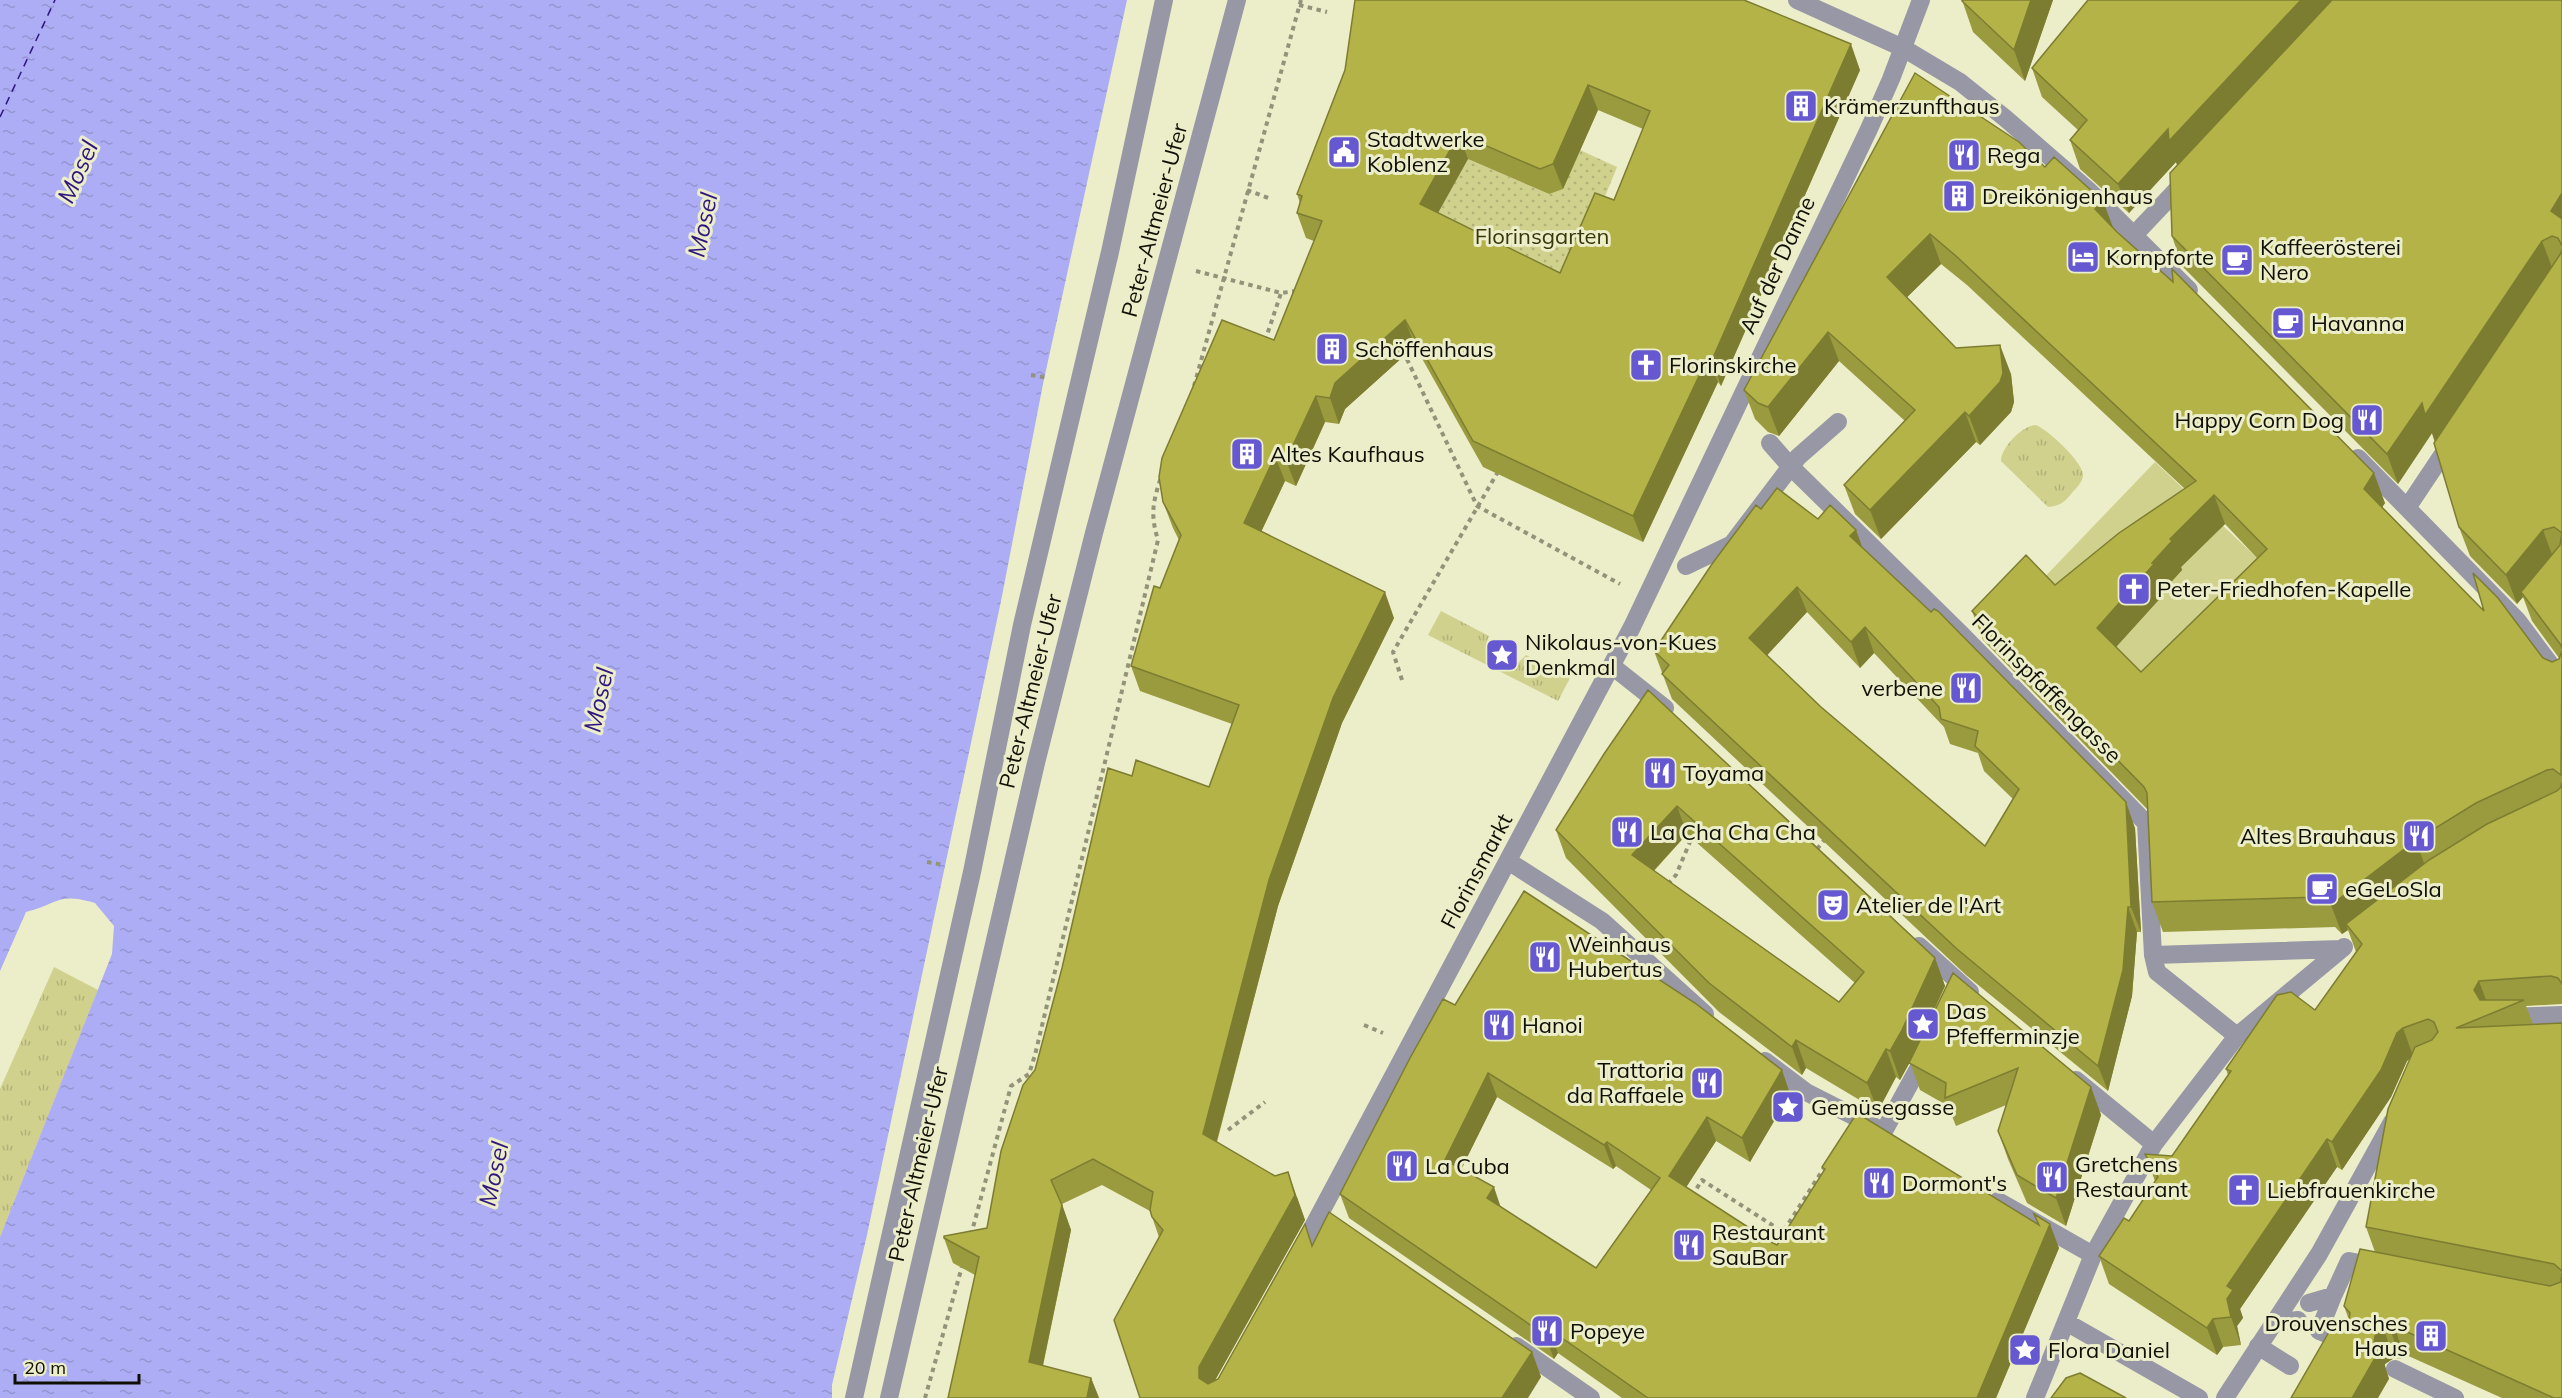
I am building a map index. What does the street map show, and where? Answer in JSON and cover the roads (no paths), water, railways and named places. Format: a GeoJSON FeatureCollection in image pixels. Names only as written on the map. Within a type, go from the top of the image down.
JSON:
{"type":"FeatureCollection","features":[{"type":"Feature","properties":{"kind":"street","name":"Peter-Altmeier-Ufer"},"geometry":{"type":"LineString","coordinates":[[854,1398],[972,872],[1022,625],[1110,252],[1164,0]]}},
{"type":"Feature","properties":{"kind":"street","name":"Peter-Altmeier-Ufer"},"geometry":{"type":"LineString","coordinates":[[889,1398],[1039,751],[1094,533],[1238,0]]}},
{"type":"Feature","properties":{"kind":"street"},"geometry":{"type":"LineString","coordinates":[[1797,0],[1904,48],[1950,75],[2006,118],[2135,234],[2199,300]]}},
{"type":"Feature","properties":{"kind":"street","name":"Auf der Danne"},"geometry":{"type":"LineString","coordinates":[[1670,548],[1869,129],[1904,48],[1921,0]]}},
{"type":"Feature","properties":{"kind":"street"},"geometry":{"type":"LineString","coordinates":[[2135,234],[2200,165]]}},
{"type":"Feature","properties":{"kind":"street"},"geometry":{"type":"LineString","coordinates":[[1686,566],[1732,544],[1790,466],[1838,422]]}},
{"type":"Feature","properties":{"kind":"street"},"geometry":{"type":"LineString","coordinates":[[2408,508],[2464,422]]}},
{"type":"Feature","properties":{"kind":"street","name":"Florinspfaffengasse"},"geometry":{"type":"LineString","coordinates":[[1770,442],[1790,466],[1962,635],[2146,823],[2153,955],[2157,972],[2237,1036]]}},
{"type":"Feature","properties":{"kind":"street"},"geometry":{"type":"LineString","coordinates":[[2349,450],[2517,620],[2562,680]]}},
{"type":"Feature","properties":{"kind":"street","name":"Florinsmarkt"},"geometry":{"type":"LineString","coordinates":[[1287,1274],[1326,1217],[1508,861],[1612,666],[1670,548]]}},
{"type":"Feature","properties":{"kind":"street"},"geometry":{"type":"LineString","coordinates":[[2517,620],[2531,606]]}},
{"type":"Feature","properties":{"kind":"street"},"geometry":{"type":"LineString","coordinates":[[1612,666],[1676,718]]}},
{"type":"Feature","properties":{"kind":"street"},"geometry":{"type":"LineString","coordinates":[[1508,861],[1602,921],[1721,1028]]}},
{"type":"Feature","properties":{"kind":"street"},"geometry":{"type":"LineString","coordinates":[[1909,936],[1987,1006]]}},
{"type":"Feature","properties":{"kind":"street"},"geometry":{"type":"LineString","coordinates":[[2035,1398],[2093,1255],[2154,1143],[2237,1036],[2290,1003],[2341,949],[2357,936]]}},
{"type":"Feature","properties":{"kind":"street"},"geometry":{"type":"LineString","coordinates":[[2153,955],[2341,949]]}},
{"type":"Feature","properties":{"kind":"street"},"geometry":{"type":"LineString","coordinates":[[1950,1003],[1959,983]]}},
{"type":"Feature","properties":{"kind":"street"},"geometry":{"type":"LineString","coordinates":[[2495,1018],[2562,1015]]}},
{"type":"Feature","properties":{"kind":"street"},"geometry":{"type":"LineString","coordinates":[[1884,1131],[1931,1043]]}},
{"type":"Feature","properties":{"kind":"street"},"geometry":{"type":"LineString","coordinates":[[1749,1049],[1806,1092],[1903,1143]]}},
{"type":"Feature","properties":{"kind":"street"},"geometry":{"type":"LineString","coordinates":[[2061,1067],[2154,1143]]}},
{"type":"Feature","properties":{"kind":"street"},"geometry":{"type":"LineString","coordinates":[[2225,1398],[2258,1346],[2323,1255],[2398,1109]]}},
{"type":"Feature","properties":{"kind":"street"},"geometry":{"type":"LineString","coordinates":[[1983,1191],[2093,1255]]}},
{"type":"Feature","properties":{"kind":"street"},"geometry":{"type":"LineString","coordinates":[[2349,1343],[2319,1330],[2349,1261],[2403,1272]]}},
{"type":"Feature","properties":{"kind":"street"},"geometry":{"type":"LineString","coordinates":[[2309,1304],[2333,1296]]}},
{"type":"Feature","properties":{"kind":"street"},"geometry":{"type":"LineString","coordinates":[[2274,1323],[2298,1320]]}},
{"type":"Feature","properties":{"kind":"street"},"geometry":{"type":"LineString","coordinates":[[2066,1322],[2191,1396]]}},
{"type":"Feature","properties":{"kind":"street"},"geometry":{"type":"LineString","coordinates":[[1499,1334],[1587,1397]]}},
{"type":"Feature","properties":{"kind":"street"},"geometry":{"type":"LineString","coordinates":[[2258,1346],[2290,1366]]}},
{"type":"Feature","properties":{"kind":"street"},"geometry":{"type":"LineString","coordinates":[[2395,1368],[2456,1398]]}},
{"type":"Feature","properties":{"kind":"water","name":"Mosel"},"geometry":{"type":"Polygon","coordinates":[[[0,0],[1127,0],[1043,384],[1001,601],[867,1235],[832,1385],[832,1398],[0,1398],[0,1237],[112,954],[114,926],[95,903],[82,900],[59,900],[26,912],[0,971],[0,0]]]}},
{"type":"Feature","properties":{"kind":"place","name":"Krämerzunfthaus"},"geometry":{"type":"Point","coordinates":[1801,106]}},
{"type":"Feature","properties":{"kind":"place","name":"Stadtwerke Koblenz"},"geometry":{"type":"Point","coordinates":[1344,152]}},
{"type":"Feature","properties":{"kind":"place","name":"Rega"},"geometry":{"type":"Point","coordinates":[1964,155]}},
{"type":"Feature","properties":{"kind":"place","name":"Dreikönigenhaus"},"geometry":{"type":"Point","coordinates":[1959,196]}},
{"type":"Feature","properties":{"kind":"place","name":"Kornpforte"},"geometry":{"type":"Point","coordinates":[2083,257]}},
{"type":"Feature","properties":{"kind":"place","name":"Kaffeerösterei Nero"},"geometry":{"type":"Point","coordinates":[2237,260]}},
{"type":"Feature","properties":{"kind":"place","name":"Havanna"},"geometry":{"type":"Point","coordinates":[2288,323]}},
{"type":"Feature","properties":{"kind":"place","name":"Schöffenhaus"},"geometry":{"type":"Point","coordinates":[1332,349]}},
{"type":"Feature","properties":{"kind":"place","name":"Florinskirche"},"geometry":{"type":"Point","coordinates":[1646,365]}},
{"type":"Feature","properties":{"kind":"place","name":"Happy Corn Dog"},"geometry":{"type":"Point","coordinates":[2367,420]}},
{"type":"Feature","properties":{"kind":"place","name":"Altes Kaufhaus"},"geometry":{"type":"Point","coordinates":[1247,454]}},
{"type":"Feature","properties":{"kind":"place","name":"Peter-Friedhofen-Kapelle"},"geometry":{"type":"Point","coordinates":[2134,589]}},
{"type":"Feature","properties":{"kind":"place","name":"Nikolaus-von-Kues Denkmal"},"geometry":{"type":"Point","coordinates":[1502,655]}},
{"type":"Feature","properties":{"kind":"place","name":"verbene"},"geometry":{"type":"Point","coordinates":[1966,688]}},
{"type":"Feature","properties":{"kind":"place","name":"Toyama"},"geometry":{"type":"Point","coordinates":[1660,773]}},
{"type":"Feature","properties":{"kind":"place","name":"La Cha Cha Cha"},"geometry":{"type":"Point","coordinates":[1627,832]}},
{"type":"Feature","properties":{"kind":"place","name":"Altes Brauhaus"},"geometry":{"type":"Point","coordinates":[2419,836]}},
{"type":"Feature","properties":{"kind":"place","name":"eGeLoSla"},"geometry":{"type":"Point","coordinates":[2322,889]}},
{"type":"Feature","properties":{"kind":"place","name":"Atelier de l'Art"},"geometry":{"type":"Point","coordinates":[1833,905]}},
{"type":"Feature","properties":{"kind":"place","name":"Weinhaus Hubertus"},"geometry":{"type":"Point","coordinates":[1545,957]}},
{"type":"Feature","properties":{"kind":"place","name":"Das Pfefferminzje"},"geometry":{"type":"Point","coordinates":[1923,1024]}},
{"type":"Feature","properties":{"kind":"place","name":"Hanoi"},"geometry":{"type":"Point","coordinates":[1499,1025]}},
{"type":"Feature","properties":{"kind":"place","name":"Trattoria da Raffaele"},"geometry":{"type":"Point","coordinates":[1707,1083]}},
{"type":"Feature","properties":{"kind":"place","name":"Gemüsegasse"},"geometry":{"type":"Point","coordinates":[1788,1107]}},
{"type":"Feature","properties":{"kind":"place","name":"La Cuba"},"geometry":{"type":"Point","coordinates":[1402,1166]}},
{"type":"Feature","properties":{"kind":"place","name":"Gretchens Restaurant"},"geometry":{"type":"Point","coordinates":[2052,1177]}},
{"type":"Feature","properties":{"kind":"place","name":"Dormont's"},"geometry":{"type":"Point","coordinates":[1879,1183]}},
{"type":"Feature","properties":{"kind":"place","name":"Liebfrauenkirche"},"geometry":{"type":"Point","coordinates":[2244,1190]}},
{"type":"Feature","properties":{"kind":"place","name":"Restaurant SauBar"},"geometry":{"type":"Point","coordinates":[1689,1245]}},
{"type":"Feature","properties":{"kind":"place","name":"Popeye"},"geometry":{"type":"Point","coordinates":[1547,1331]}},
{"type":"Feature","properties":{"kind":"place","name":"Drouvensches Haus"},"geometry":{"type":"Point","coordinates":[2431,1336]}},
{"type":"Feature","properties":{"kind":"place","name":"Flora Daniel"},"geometry":{"type":"Point","coordinates":[2025,1350]}},
{"type":"Feature","properties":{"kind":"park label","name":"Florinsgarten"},"geometry":{"type":"Point","coordinates":[1542,236]}}]}
